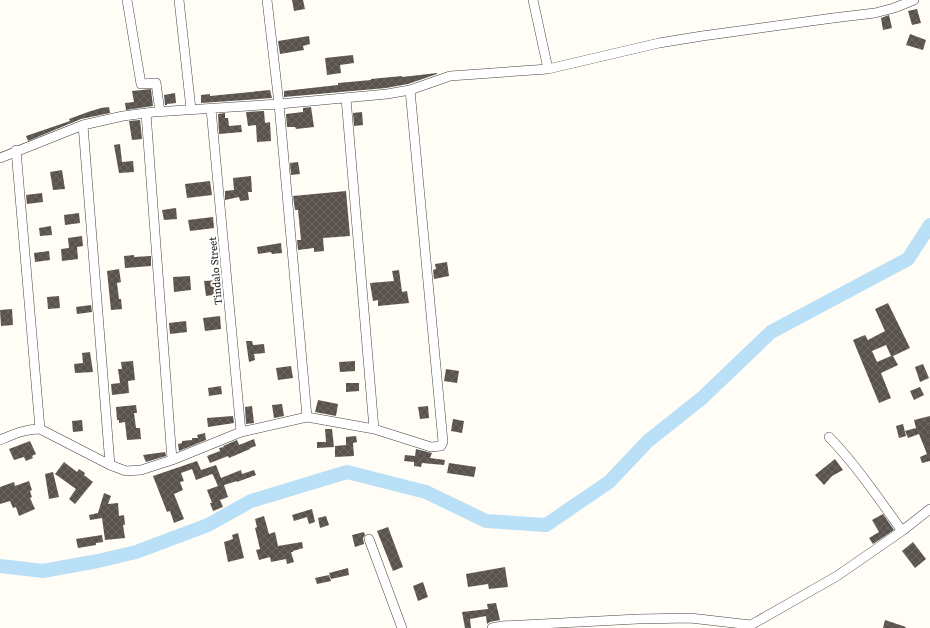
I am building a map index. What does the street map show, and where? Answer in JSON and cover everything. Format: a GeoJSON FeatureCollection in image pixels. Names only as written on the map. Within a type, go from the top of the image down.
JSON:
{"type":"FeatureCollection","features":[{"type":"Feature","properties":{"kind":"street"},"geometry":{"type":"LineString","coordinates":[[128,0],[141,84],[156,84],[160,112]]}},
{"type":"Feature","properties":{"kind":"street"},"geometry":{"type":"LineString","coordinates":[[179,0],[191,109]]}},
{"type":"Feature","properties":{"kind":"street"},"geometry":{"type":"LineString","coordinates":[[267,0],[279,104],[307,417]]}},
{"type":"Feature","properties":{"kind":"street"},"geometry":{"type":"LineString","coordinates":[[533,0],[548,69]]}},
{"type":"Feature","properties":{"kind":"street"},"geometry":{"type":"LineString","coordinates":[[0,158],[16,150],[83,125],[146,113],[279,104],[410,90],[450,76],[548,69],[659,43],[875,13],[894,8],[914,0]]}},
{"type":"Feature","properties":{"kind":"street"},"geometry":{"type":"LineString","coordinates":[[0,440],[21,431],[31,429],[40,430],[110,465],[126,471],[141,470],[172,460],[241,432],[307,417],[374,429],[431,447],[441,446],[443,442],[410,90]]}},
{"type":"Feature","properties":{"kind":"street"},"geometry":{"type":"LineString","coordinates":[[346,98],[374,429]]}},
{"type":"Feature","properties":{"kind":"street","name":"Tindalo Street"},"geometry":{"type":"LineString","coordinates":[[211,108],[241,432]]}},
{"type":"Feature","properties":{"kind":"street"},"geometry":{"type":"LineString","coordinates":[[146,113],[172,460]]}},
{"type":"Feature","properties":{"kind":"street"},"geometry":{"type":"LineString","coordinates":[[83,125],[110,465]]}},
{"type":"Feature","properties":{"kind":"street"},"geometry":{"type":"LineString","coordinates":[[16,150],[40,430]]}},
{"type":"Feature","properties":{"kind":"street"},"geometry":{"type":"LineString","coordinates":[[829,437],[864,477],[902,531]]}},
{"type":"Feature","properties":{"kind":"street"},"geometry":{"type":"LineString","coordinates":[[492,628],[502,626],[683,618],[752,627],[836,576],[902,531],[930,509]]}},
{"type":"Feature","properties":{"kind":"street"},"geometry":{"type":"LineString","coordinates":[[369,538],[402,628]]}},
{"type":"Feature","properties":{"kind":"building"},"geometry":{"type":"Polygon","coordinates":[[[292,0],[303,0],[305,9],[294,11],[292,0]]]}},
{"type":"Feature","properties":{"kind":"building"},"geometry":{"type":"Polygon","coordinates":[[[917,9],[921,23],[912,25],[908,11],[917,9]]]}},
{"type":"Feature","properties":{"kind":"building"},"geometry":{"type":"Polygon","coordinates":[[[889,15],[892,28],[883,30],[881,18],[889,15]]]}},
{"type":"Feature","properties":{"kind":"building"},"geometry":{"type":"Polygon","coordinates":[[[910,34],[926,40],[923,50],[906,45],[910,34]]]}},
{"type":"Feature","properties":{"kind":"building"},"geometry":{"type":"Polygon","coordinates":[[[309,36],[310,44],[303,46],[304,50],[280,54],[278,41],[309,36]]]}},
{"type":"Feature","properties":{"kind":"building"},"geometry":{"type":"Polygon","coordinates":[[[353,55],[354,63],[340,65],[341,73],[327,75],[325,58],[353,55]]]}},
{"type":"Feature","properties":{"kind":"building"},"geometry":{"type":"Polygon","coordinates":[[[437,73],[408,84],[386,88],[284,97],[284,91],[338,85],[338,83],[371,79],[437,73]]]}},
{"type":"Feature","properties":{"kind":"building"},"geometry":{"type":"Polygon","coordinates":[[[151,89],[153,106],[126,110],[125,103],[134,102],[132,91],[151,89]]]}},
{"type":"Feature","properties":{"kind":"building"},"geometry":{"type":"Polygon","coordinates":[[[270,90],[272,98],[201,103],[201,95],[210,94],[210,96],[270,90]]]}},
{"type":"Feature","properties":{"kind":"building"},"geometry":{"type":"Polygon","coordinates":[[[175,93],[176,103],[165,105],[164,95],[175,93]]]}},
{"type":"Feature","properties":{"kind":"building"},"geometry":{"type":"Polygon","coordinates":[[[109,107],[110,113],[81,119],[28,141],[26,136],[70,121],[69,119],[88,112],[109,107]]]}},
{"type":"Feature","properties":{"kind":"building"},"geometry":{"type":"Polygon","coordinates":[[[311,107],[314,127],[296,129],[295,127],[287,127],[286,114],[303,112],[303,108],[311,107]]]}},
{"type":"Feature","properties":{"kind":"building"},"geometry":{"type":"Polygon","coordinates":[[[264,111],[265,123],[270,122],[271,141],[257,142],[256,125],[248,126],[246,112],[264,111]]]}},
{"type":"Feature","properties":{"kind":"building"},"geometry":{"type":"Polygon","coordinates":[[[362,112],[363,125],[354,126],[353,113],[362,112]]]}},
{"type":"Feature","properties":{"kind":"building"},"geometry":{"type":"Polygon","coordinates":[[[225,113],[225,118],[228,118],[229,126],[241,125],[242,132],[219,134],[218,114],[225,113]]]}},
{"type":"Feature","properties":{"kind":"building"},"geometry":{"type":"Polygon","coordinates":[[[140,120],[142,139],[132,140],[129,121],[140,120]]]}},
{"type":"Feature","properties":{"kind":"building"},"geometry":{"type":"Polygon","coordinates":[[[120,144],[122,162],[133,161],[134,172],[119,173],[114,145],[120,144]]]}},
{"type":"Feature","properties":{"kind":"building"},"geometry":{"type":"Polygon","coordinates":[[[298,162],[300,174],[291,175],[290,163],[298,162]]]}},
{"type":"Feature","properties":{"kind":"building"},"geometry":{"type":"Polygon","coordinates":[[[62,170],[65,189],[53,190],[50,172],[62,170]]]}},
{"type":"Feature","properties":{"kind":"building"},"geometry":{"type":"Polygon","coordinates":[[[251,176],[252,192],[248,192],[249,200],[240,201],[239,197],[225,200],[225,191],[234,190],[233,178],[251,176]]]}},
{"type":"Feature","properties":{"kind":"building"},"geometry":{"type":"Polygon","coordinates":[[[210,181],[212,195],[187,198],[185,184],[210,181]]]}},
{"type":"Feature","properties":{"kind":"building"},"geometry":{"type":"Polygon","coordinates":[[[346,191],[350,236],[323,238],[324,251],[314,252],[314,248],[298,250],[297,240],[301,240],[298,210],[295,210],[293,196],[346,191]]]}},
{"type":"Feature","properties":{"kind":"building"},"geometry":{"type":"Polygon","coordinates":[[[42,193],[43,202],[27,204],[26,195],[42,193]]]}},
{"type":"Feature","properties":{"kind":"building"},"geometry":{"type":"Polygon","coordinates":[[[176,208],[177,219],[164,220],[162,210],[176,208]]]}},
{"type":"Feature","properties":{"kind":"building"},"geometry":{"type":"Polygon","coordinates":[[[79,213],[80,223],[65,225],[64,215],[79,213]]]}},
{"type":"Feature","properties":{"kind":"building"},"geometry":{"type":"Polygon","coordinates":[[[213,217],[214,228],[190,231],[188,220],[213,217]]]}},
{"type":"Feature","properties":{"kind":"building"},"geometry":{"type":"Polygon","coordinates":[[[51,226],[52,235],[40,236],[39,228],[51,226]]]}},
{"type":"Feature","properties":{"kind":"building"},"geometry":{"type":"Polygon","coordinates":[[[82,236],[83,246],[77,247],[78,259],[62,261],[61,249],[69,248],[68,238],[82,236]]]}},
{"type":"Feature","properties":{"kind":"building"},"geometry":{"type":"Polygon","coordinates":[[[281,243],[282,253],[272,254],[271,252],[258,254],[257,247],[281,243]]]}},
{"type":"Feature","properties":{"kind":"building"},"geometry":{"type":"Polygon","coordinates":[[[49,251],[50,260],[35,262],[34,253],[49,251]]]}},
{"type":"Feature","properties":{"kind":"building"},"geometry":{"type":"Polygon","coordinates":[[[134,255],[134,257],[151,256],[151,266],[125,268],[124,256],[134,255]]]}},
{"type":"Feature","properties":{"kind":"building"},"geometry":{"type":"Polygon","coordinates":[[[447,262],[449,276],[434,279],[433,270],[436,269],[435,264],[447,262]]]}},
{"type":"Feature","properties":{"kind":"building"},"geometry":{"type":"Polygon","coordinates":[[[119,269],[121,282],[117,283],[122,309],[111,310],[107,271],[119,269]]]}},
{"type":"Feature","properties":{"kind":"building"},"geometry":{"type":"Polygon","coordinates":[[[399,270],[402,292],[407,291],[409,303],[378,306],[378,300],[373,301],[370,283],[394,281],[392,271],[399,270]]]}},
{"type":"Feature","properties":{"kind":"building"},"geometry":{"type":"Polygon","coordinates":[[[190,276],[191,290],[174,292],[173,277],[190,276]]]}},
{"type":"Feature","properties":{"kind":"building"},"geometry":{"type":"Polygon","coordinates":[[[219,280],[220,294],[206,296],[204,281],[219,280]]]}},
{"type":"Feature","properties":{"kind":"building"},"geometry":{"type":"Polygon","coordinates":[[[59,296],[60,308],[48,309],[47,297],[59,296]]]}},
{"type":"Feature","properties":{"kind":"building"},"geometry":{"type":"Polygon","coordinates":[[[888,303],[910,348],[893,356],[898,365],[881,373],[891,398],[879,403],[853,340],[865,335],[868,340],[885,331],[875,309],[888,303]],[[886,345],[872,351],[877,362],[891,356],[886,345]]]}},
{"type":"Feature","properties":{"kind":"building"},"geometry":{"type":"Polygon","coordinates":[[[91,305],[92,312],[77,314],[76,307],[91,305]]]}},
{"type":"Feature","properties":{"kind":"building"},"geometry":{"type":"Polygon","coordinates":[[[12,309],[13,325],[1,326],[0,310],[12,309]]]}},
{"type":"Feature","properties":{"kind":"building"},"geometry":{"type":"Polygon","coordinates":[[[220,316],[221,329],[205,331],[203,318],[220,316]]]}},
{"type":"Feature","properties":{"kind":"building"},"geometry":{"type":"Polygon","coordinates":[[[186,321],[187,332],[170,334],[169,323],[186,321]]]}},
{"type":"Feature","properties":{"kind":"building"},"geometry":{"type":"Polygon","coordinates":[[[246,341],[252,341],[253,345],[264,344],[265,353],[254,354],[255,360],[249,362],[246,341]]]}},
{"type":"Feature","properties":{"kind":"building"},"geometry":{"type":"Polygon","coordinates":[[[90,352],[93,372],[75,373],[74,364],[83,363],[82,353],[90,352]]]}},
{"type":"Feature","properties":{"kind":"building"},"geometry":{"type":"Polygon","coordinates":[[[133,361],[135,380],[128,381],[129,393],[112,395],[111,384],[120,383],[118,369],[122,369],[121,362],[133,361]]]}},
{"type":"Feature","properties":{"kind":"building"},"geometry":{"type":"Polygon","coordinates":[[[355,361],[355,371],[340,372],[339,362],[355,361]]]}},
{"type":"Feature","properties":{"kind":"building"},"geometry":{"type":"Polygon","coordinates":[[[923,364],[929,378],[920,382],[915,367],[923,364]]]}},
{"type":"Feature","properties":{"kind":"building"},"geometry":{"type":"Polygon","coordinates":[[[291,366],[293,378],[278,380],[276,368],[291,366]]]}},
{"type":"Feature","properties":{"kind":"building"},"geometry":{"type":"Polygon","coordinates":[[[446,369],[459,371],[457,383],[444,381],[446,369]]]}},
{"type":"Feature","properties":{"kind":"building"},"geometry":{"type":"Polygon","coordinates":[[[346,383],[359,383],[359,391],[346,392],[346,383]]]}},
{"type":"Feature","properties":{"kind":"building"},"geometry":{"type":"Polygon","coordinates":[[[221,386],[222,394],[209,396],[208,388],[221,386]]]}},
{"type":"Feature","properties":{"kind":"building"},"geometry":{"type":"Polygon","coordinates":[[[920,387],[924,395],[914,400],[910,391],[920,387]]]}},
{"type":"Feature","properties":{"kind":"building"},"geometry":{"type":"Polygon","coordinates":[[[318,400],[338,404],[336,416],[315,412],[318,400]]]}},
{"type":"Feature","properties":{"kind":"building"},"geometry":{"type":"Polygon","coordinates":[[[282,404],[284,416],[274,418],[272,405],[282,404]]]}},
{"type":"Feature","properties":{"kind":"building"},"geometry":{"type":"Polygon","coordinates":[[[136,405],[137,413],[134,413],[136,428],[140,428],[141,439],[127,440],[125,422],[119,423],[119,420],[117,420],[116,407],[136,405]]]}},
{"type":"Feature","properties":{"kind":"building"},"geometry":{"type":"Polygon","coordinates":[[[252,406],[254,423],[246,424],[245,407],[252,406]]]}},
{"type":"Feature","properties":{"kind":"building"},"geometry":{"type":"Polygon","coordinates":[[[428,406],[429,418],[420,419],[418,407],[428,406]]]}},
{"type":"Feature","properties":{"kind":"building"},"geometry":{"type":"Polygon","coordinates":[[[233,416],[234,423],[208,427],[207,418],[233,416]]]}},
{"type":"Feature","properties":{"kind":"building"},"geometry":{"type":"Polygon","coordinates":[[[930,416],[930,461],[922,463],[920,457],[927,454],[919,434],[908,438],[905,431],[916,428],[914,420],[930,416]]]}},
{"type":"Feature","properties":{"kind":"building"},"geometry":{"type":"Polygon","coordinates":[[[453,419],[464,421],[462,433],[451,431],[453,419]]]}},
{"type":"Feature","properties":{"kind":"building"},"geometry":{"type":"Polygon","coordinates":[[[82,420],[83,431],[73,432],[72,421],[82,420]]]}},
{"type":"Feature","properties":{"kind":"building"},"geometry":{"type":"Polygon","coordinates":[[[903,424],[906,436],[899,438],[896,426],[903,424]]]}},
{"type":"Feature","properties":{"kind":"building"},"geometry":{"type":"Polygon","coordinates":[[[325,429],[332,429],[334,447],[317,448],[317,442],[326,442],[325,429]]]}},
{"type":"Feature","properties":{"kind":"building"},"geometry":{"type":"Polygon","coordinates":[[[205,433],[206,440],[179,451],[178,444],[182,443],[182,441],[198,438],[197,435],[205,433]]]}},
{"type":"Feature","properties":{"kind":"building"},"geometry":{"type":"Polygon","coordinates":[[[356,436],[357,442],[353,443],[354,456],[335,457],[335,446],[346,445],[346,437],[356,436]]]}},
{"type":"Feature","properties":{"kind":"building"},"geometry":{"type":"Polygon","coordinates":[[[254,439],[256,446],[229,458],[228,456],[210,463],[207,456],[220,451],[219,448],[237,440],[239,445],[254,439]]]}},
{"type":"Feature","properties":{"kind":"building"},"geometry":{"type":"Polygon","coordinates":[[[30,441],[36,454],[32,456],[33,458],[26,461],[24,457],[14,460],[9,449],[30,441]]]}},
{"type":"Feature","properties":{"kind":"building"},"geometry":{"type":"Polygon","coordinates":[[[416,449],[432,453],[430,458],[445,460],[444,465],[422,463],[421,467],[414,466],[414,462],[404,461],[405,455],[415,456],[416,449]]]}},
{"type":"Feature","properties":{"kind":"building"},"geometry":{"type":"Polygon","coordinates":[[[165,452],[166,456],[146,462],[143,455],[165,452]]]}},
{"type":"Feature","properties":{"kind":"building"},"geometry":{"type":"Polygon","coordinates":[[[835,459],[843,470],[832,476],[824,485],[815,475],[835,459]]]}},
{"type":"Feature","properties":{"kind":"building"},"geometry":{"type":"Polygon","coordinates":[[[197,461],[201,470],[216,465],[221,478],[241,470],[242,474],[254,470],[256,475],[224,485],[228,497],[220,500],[223,507],[213,511],[210,503],[212,503],[207,490],[218,486],[213,475],[212,474],[196,480],[192,469],[181,473],[184,481],[180,482],[183,490],[174,494],[184,519],[174,523],[170,511],[167,512],[153,476],[197,461]]]}},
{"type":"Feature","properties":{"kind":"building"},"geometry":{"type":"Polygon","coordinates":[[[64,462],[77,472],[79,469],[85,473],[84,475],[93,482],[75,504],[69,499],[76,489],[55,474],[64,462]]]}},
{"type":"Feature","properties":{"kind":"building"},"geometry":{"type":"Polygon","coordinates":[[[449,463],[476,467],[474,477],[447,473],[449,463]]]}},
{"type":"Feature","properties":{"kind":"building"},"geometry":{"type":"Polygon","coordinates":[[[53,472],[59,497],[49,499],[45,474],[53,472]]]}},
{"type":"Feature","properties":{"kind":"building"},"geometry":{"type":"Polygon","coordinates":[[[29,481],[32,490],[30,491],[32,497],[30,498],[35,509],[19,516],[16,507],[13,508],[10,501],[0,504],[0,487],[14,482],[15,486],[29,481]]]}},
{"type":"Feature","properties":{"kind":"building"},"geometry":{"type":"Polygon","coordinates":[[[104,493],[111,496],[108,504],[118,503],[119,516],[124,515],[125,525],[123,525],[125,538],[105,540],[102,518],[90,520],[89,515],[98,513],[104,493]]]}},
{"type":"Feature","properties":{"kind":"building"},"geometry":{"type":"Polygon","coordinates":[[[312,509],[315,522],[309,524],[307,517],[294,521],[292,515],[312,509]]]}},
{"type":"Feature","properties":{"kind":"building"},"geometry":{"type":"Polygon","coordinates":[[[883,514],[894,530],[873,544],[869,538],[879,532],[872,520],[883,514]]]}},
{"type":"Feature","properties":{"kind":"building"},"geometry":{"type":"Polygon","coordinates":[[[264,516],[269,534],[275,532],[278,546],[302,542],[303,548],[291,552],[294,562],[287,564],[286,559],[271,562],[270,557],[259,560],[256,550],[260,549],[255,528],[257,527],[255,519],[264,516]]]}},
{"type":"Feature","properties":{"kind":"building"},"geometry":{"type":"Polygon","coordinates":[[[326,516],[329,525],[320,528],[318,518],[326,516]]]}},
{"type":"Feature","properties":{"kind":"building"},"geometry":{"type":"Polygon","coordinates":[[[388,527],[403,567],[393,571],[377,531],[388,527]]]}},
{"type":"Feature","properties":{"kind":"building"},"geometry":{"type":"Polygon","coordinates":[[[364,532],[364,544],[355,547],[352,535],[364,532]]]}},
{"type":"Feature","properties":{"kind":"building"},"geometry":{"type":"Polygon","coordinates":[[[238,533],[244,558],[228,562],[224,542],[233,539],[232,535],[238,533]]]}},
{"type":"Feature","properties":{"kind":"building"},"geometry":{"type":"Polygon","coordinates":[[[102,535],[103,542],[96,543],[96,545],[78,548],[76,539],[102,535]]]}},
{"type":"Feature","properties":{"kind":"building"},"geometry":{"type":"Polygon","coordinates":[[[913,542],[926,559],[915,568],[902,551],[913,542]]]}},
{"type":"Feature","properties":{"kind":"building"},"geometry":{"type":"Polygon","coordinates":[[[505,567],[508,587],[489,589],[488,584],[468,587],[466,574],[505,567]]]}},
{"type":"Feature","properties":{"kind":"building"},"geometry":{"type":"Polygon","coordinates":[[[348,568],[349,575],[331,579],[329,573],[348,568]]]}},
{"type":"Feature","properties":{"kind":"building"},"geometry":{"type":"Polygon","coordinates":[[[329,575],[331,581],[317,584],[315,578],[329,575]]]}},
{"type":"Feature","properties":{"kind":"building"},"geometry":{"type":"Polygon","coordinates":[[[423,582],[428,597],[418,601],[413,586],[423,582]]]}},
{"type":"Feature","properties":{"kind":"building"},"geometry":{"type":"Polygon","coordinates":[[[496,603],[500,620],[487,624],[486,616],[470,619],[471,628],[465,628],[462,612],[488,609],[487,604],[496,603]]]}},
{"type":"Feature","properties":{"kind":"building"},"geometry":{"type":"Polygon","coordinates":[[[885,620],[906,627],[883,628],[885,620]]]}},
{"type":"Feature","properties":{"kind":"waterway"},"geometry":{"type":"LineString","coordinates":[[0,566],[43,571],[98,561],[136,552],[208,525],[251,501],[347,472],[426,492],[486,521],[546,525],[609,482],[648,441],[702,398],[771,332],[908,259],[930,225]]}}]}
